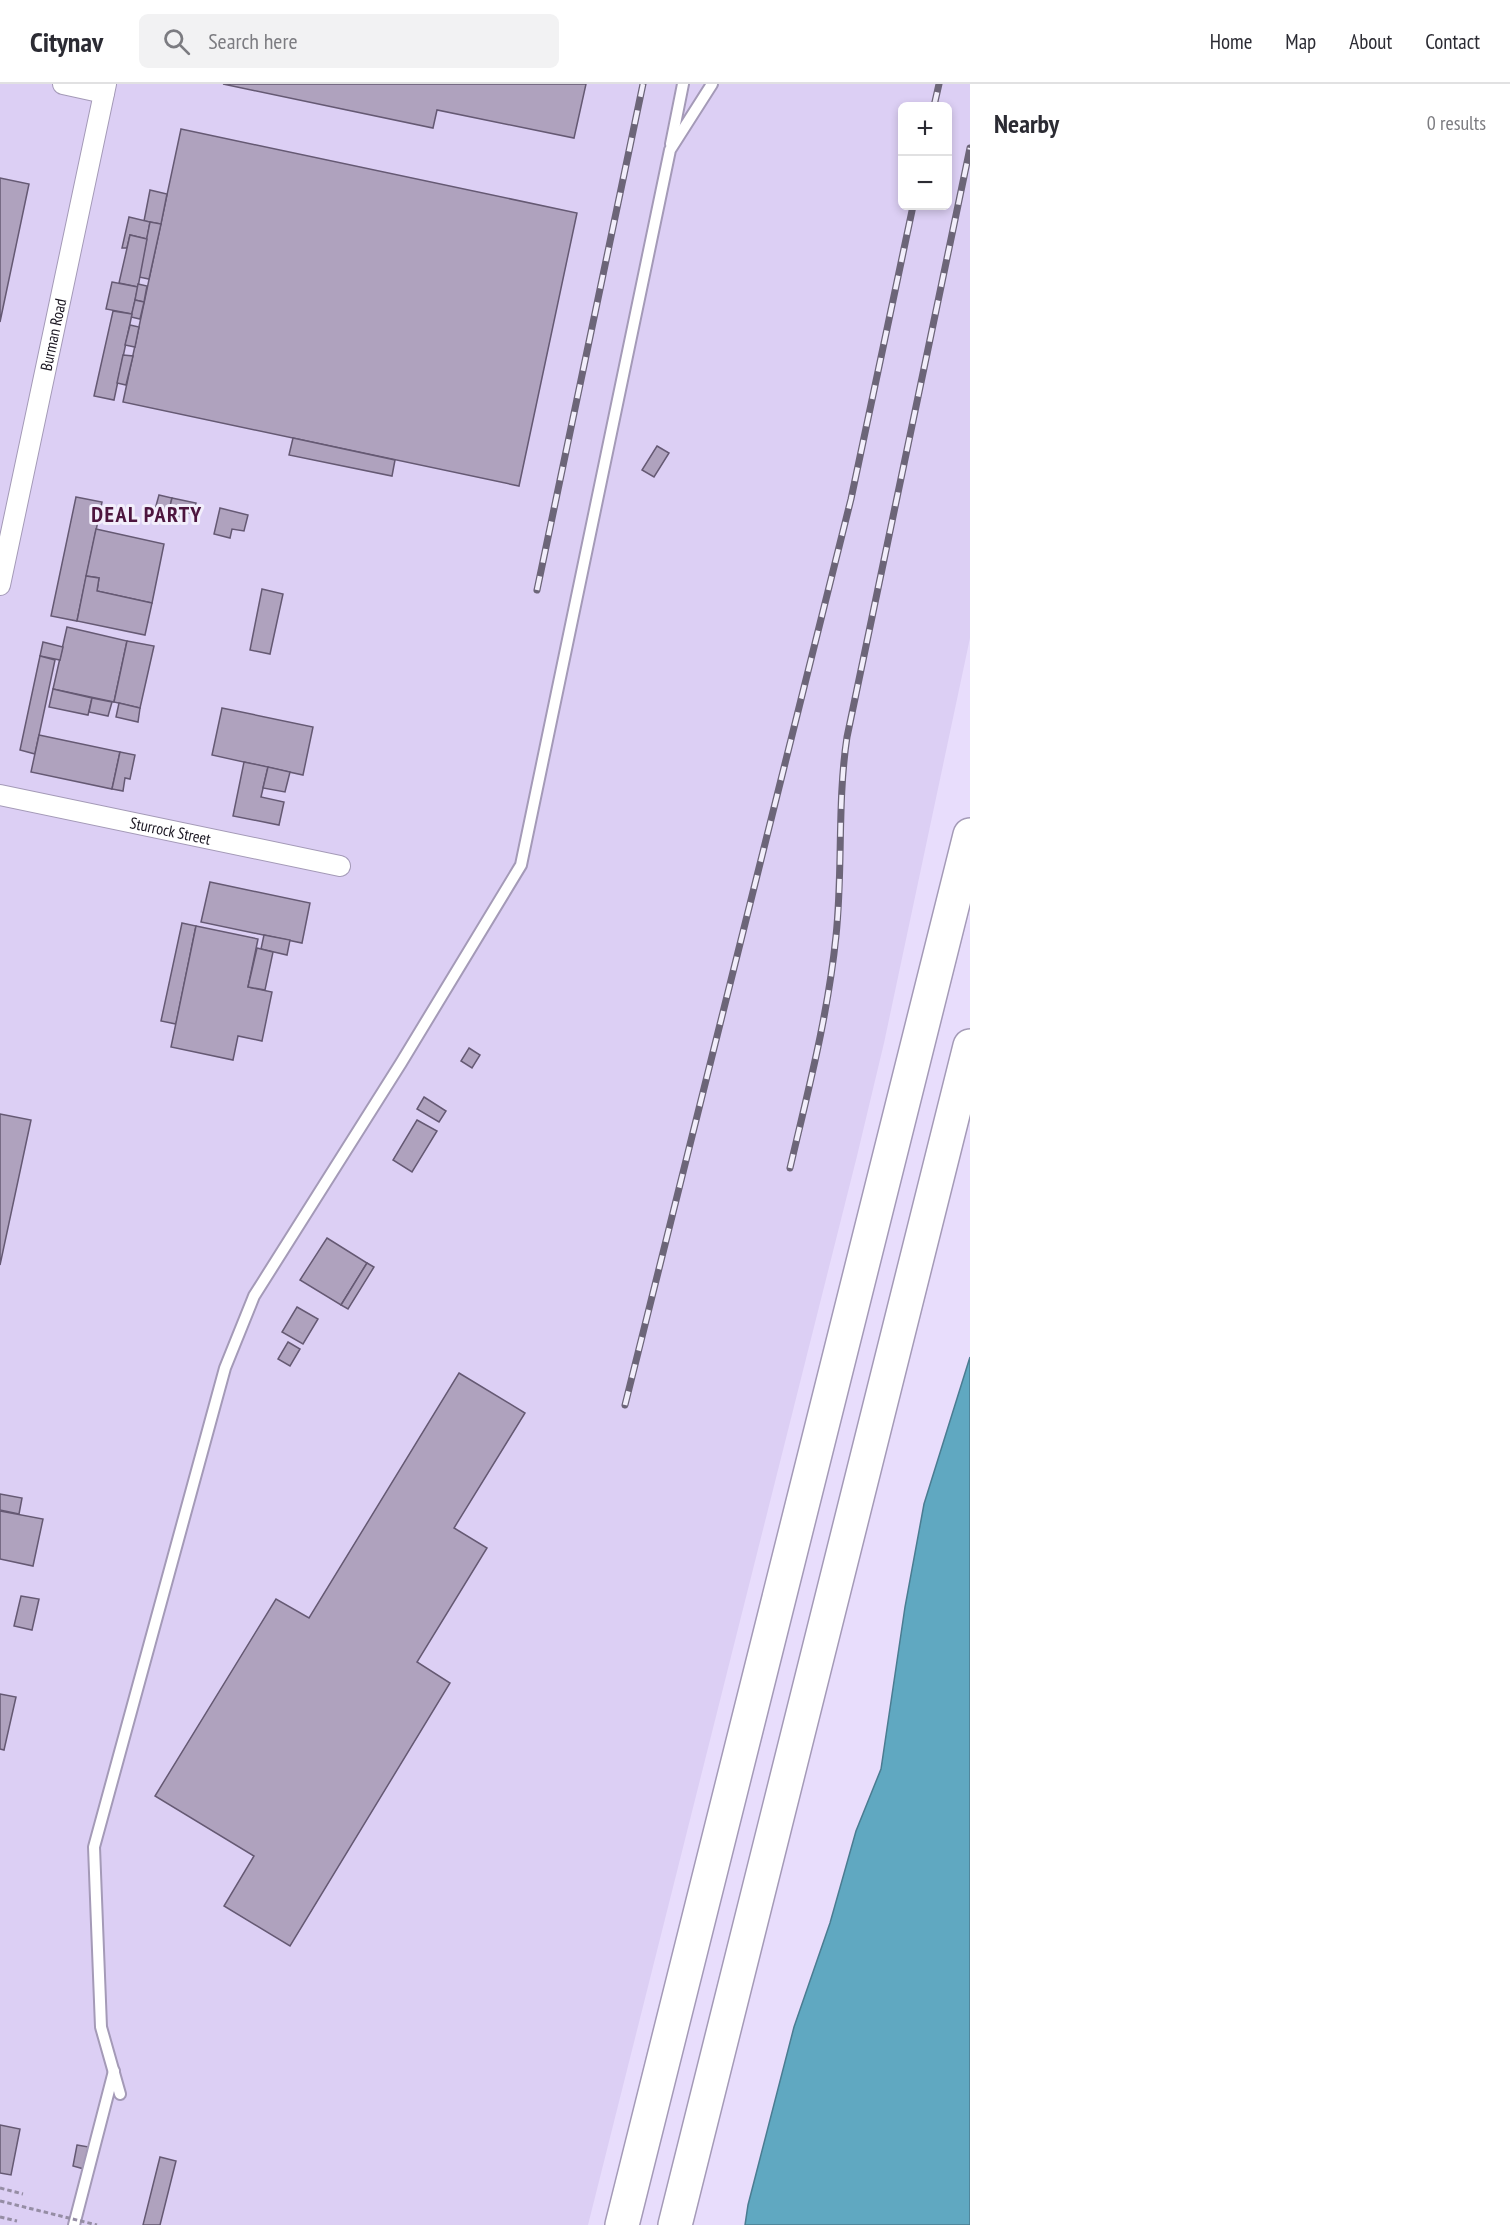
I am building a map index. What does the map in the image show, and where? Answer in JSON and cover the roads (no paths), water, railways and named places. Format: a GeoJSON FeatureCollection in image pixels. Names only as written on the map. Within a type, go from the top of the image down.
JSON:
{"type":"FeatureCollection","features":[{"type":"Feature","properties":{"kind":"highway"},"geometry":{"type":"LineString","coordinates":[[622,2225],[970,835]]}},
{"type":"Feature","properties":{"kind":"highway"},"geometry":{"type":"LineString","coordinates":[[675,2225],[970,1046]]}},
{"type":"Feature","properties":{"kind":"street"},"geometry":{"type":"LineString","coordinates":[[63,84],[105,88]]}},
{"type":"Feature","properties":{"kind":"street","name":"Burman Road"},"geometry":{"type":"LineString","coordinates":[[0,585],[105,88]]}},
{"type":"Feature","properties":{"kind":"street","name":"Sturrock Street"},"geometry":{"type":"LineString","coordinates":[[0,795],[340,866]]}},
{"type":"Feature","properties":{"kind":"lane"},"geometry":{"type":"LineString","coordinates":[[120,2094],[101,2027],[94,1847],[225,1368],[254,1296],[402,1063],[521,865],[683,84]]}},
{"type":"Feature","properties":{"kind":"lane"},"geometry":{"type":"LineString","coordinates":[[670,150],[712,84]]}},
{"type":"Feature","properties":{"kind":"lane"},"geometry":{"type":"LineString","coordinates":[[74,2225],[114,2071]]}},
{"type":"Feature","properties":{"kind":"water"},"geometry":{"type":"Polygon","coordinates":[[[970,1357],[970,2225],[745,2225],[748,2205],[794,2027],[830,1923],[856,1831],[881,1769],[905,1607],[924,1504],[970,1357]]]}},
{"type":"Feature","properties":{"kind":"railway"},"geometry":{"type":"LineString","coordinates":[[537,590],[643,84]]}},
{"type":"Feature","properties":{"kind":"railway"},"geometry":{"type":"LineString","coordinates":[[935,102],[939,84]]}},
{"type":"Feature","properties":{"kind":"railway"},"geometry":{"type":"LineString","coordinates":[[790,1168],[817,1053],[836,936],[842,787],[847,737],[970,148]]}},
{"type":"Feature","properties":{"kind":"railway"},"geometry":{"type":"LineString","coordinates":[[625,1405],[851,499],[912,210]]}},
{"type":"Feature","properties":{"kind":"district","name":"DEAL PARTY"},"geometry":{"type":"Point","coordinates":[147,514]}}]}
